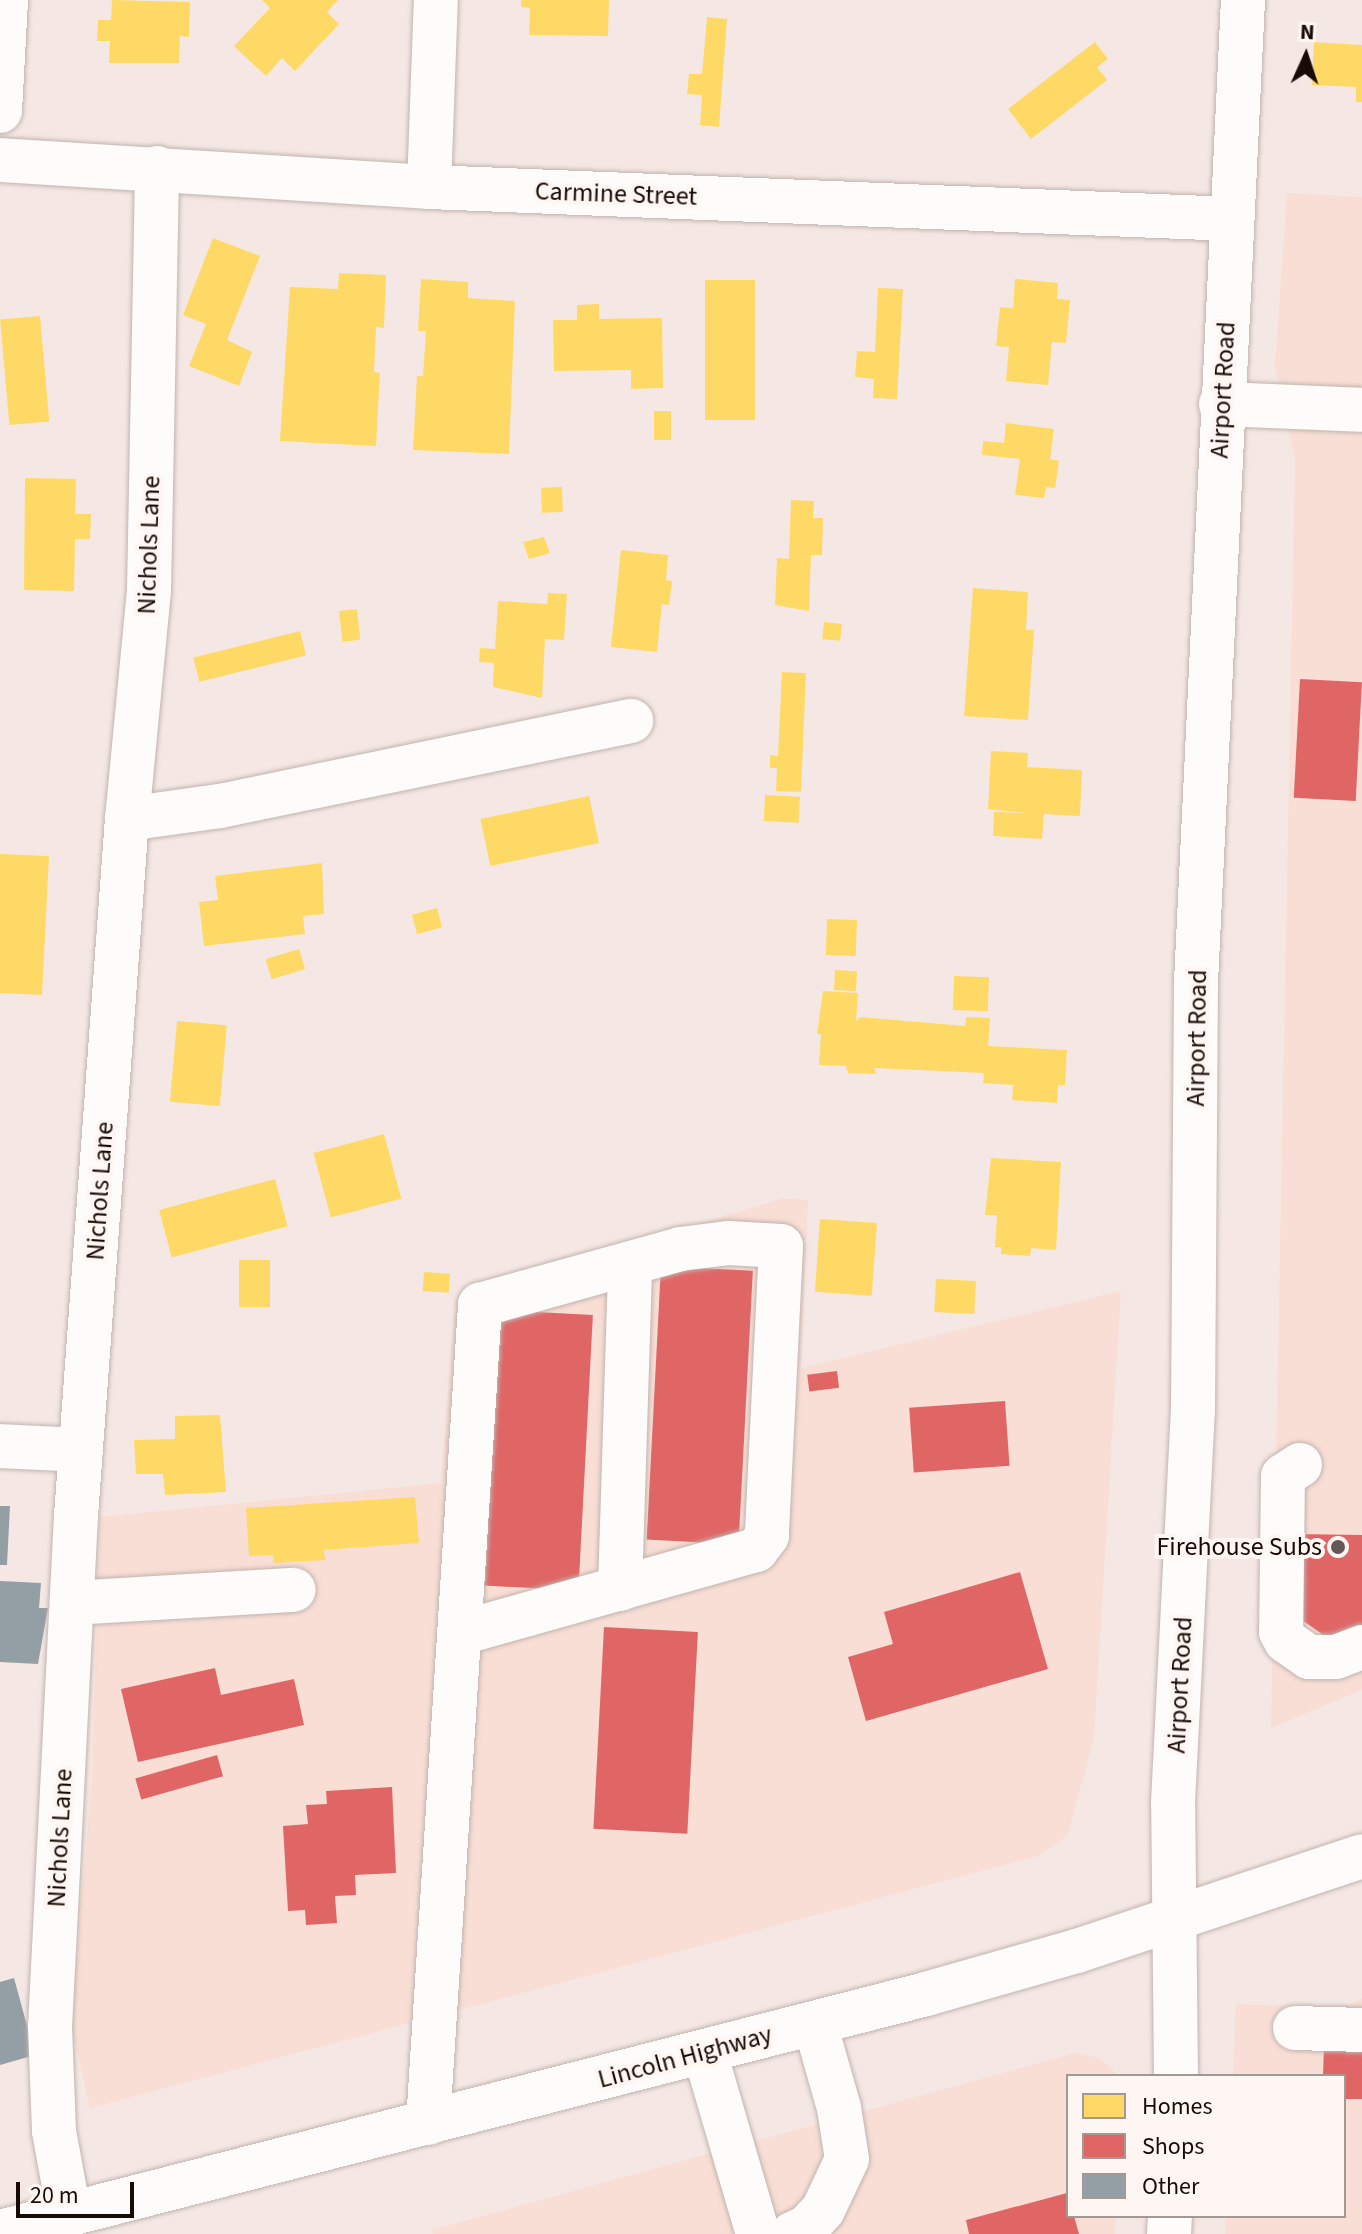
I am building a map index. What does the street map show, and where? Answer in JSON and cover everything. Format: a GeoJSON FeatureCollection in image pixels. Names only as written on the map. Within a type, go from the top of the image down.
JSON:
{"type":"FeatureCollection","features":[{"type":"Feature","properties":{"kind":"main road"},"geometry":{"type":"LineString","coordinates":[[0,111],[6,0]]}},
{"type":"Feature","properties":{"kind":"main road"},"geometry":{"type":"LineString","coordinates":[[429,187],[436,0]]}},
{"type":"Feature","properties":{"kind":"main road","name":"Airport Road"},"geometry":{"type":"LineString","coordinates":[[1176,2074],[1173,1803],[1198,1241],[1196,982],[1221,404],[1243,0]]}},
{"type":"Feature","properties":{"kind":"main road","name":"Carmine Street"},"geometry":{"type":"LineString","coordinates":[[0,160],[429,187],[1232,219]]}},
{"type":"Feature","properties":{"kind":"main road","name":"Nichols Lane"},"geometry":{"type":"LineString","coordinates":[[69,2213],[54,2131],[50,2055],[81,1450],[127,819],[149,591],[157,168]]}},
{"type":"Feature","properties":{"kind":"main road"},"geometry":{"type":"LineString","coordinates":[[1221,404],[1362,410]]}},
{"type":"Feature","properties":{"kind":"main road"},"geometry":{"type":"LineString","coordinates":[[127,819],[220,806],[631,721]]}},
{"type":"Feature","properties":{"kind":"main road"},"geometry":{"type":"LineString","coordinates":[[428,2123],[480,1305],[716,1244],[781,1246],[767,1536],[756,1550],[460,1633]]}},
{"type":"Feature","properties":{"kind":"main road"},"geometry":{"type":"LineString","coordinates":[[620,1589],[630,1264]]}},
{"type":"Feature","properties":{"kind":"main road"},"geometry":{"type":"LineString","coordinates":[[0,1446],[81,1450]]}},
{"type":"Feature","properties":{"kind":"main road"},"geometry":{"type":"LineString","coordinates":[[1300,1465],[1283,1476],[1281,1632],[1286,1641],[1309,1657],[1336,1657],[1362,1647]]}},
{"type":"Feature","properties":{"kind":"main road"},"geometry":{"type":"LineString","coordinates":[[72,1603],[294,1590]]}},
{"type":"Feature","properties":{"kind":"main road","name":"Lincoln Highway"},"geometry":{"type":"LineString","coordinates":[[0,2232],[815,2024],[1174,1920],[1362,1856]]}},
{"type":"Feature","properties":{"kind":"main road"},"geometry":{"type":"LineString","coordinates":[[792,2234],[807,2227],[823,2210],[847,2159],[815,2024]]}},
{"type":"Feature","properties":{"kind":"main road"},"geometry":{"type":"LineString","coordinates":[[1295,2028],[1362,2030]]}},
{"type":"Feature","properties":{"kind":"main road"},"geometry":{"type":"LineString","coordinates":[[705,2053],[758,2234]]}},
{"type":"Feature","properties":{"kind":"shaded area"},"geometry":{"type":"Polygon","coordinates":[[[1287,193],[1362,197],[1362,1690],[1271,1728],[1295,460],[1275,367],[1287,193]]]}},
{"type":"Feature","properties":{"kind":"shaded area"},"geometry":{"type":"Polygon","coordinates":[[[783,1198],[808,1200],[801,1368],[1121,1291],[1094,1737],[1068,1835],[1038,1856],[90,2108],[71,2025],[92,1778],[100,1517],[441,1483],[455,1299],[783,1198]]]}},
{"type":"Feature","properties":{"kind":"shaded area"},"geometry":{"type":"Polygon","coordinates":[[[1362,1999],[1362,2234],[1225,2234],[1226,2218],[1346,2218],[1346,2074],[1233,2074],[1236,2004],[1339,2007],[1362,1999]]]}},
{"type":"Feature","properties":{"kind":"shaded area"},"geometry":{"type":"Polygon","coordinates":[[[1075,2053],[1100,2058],[1117,2074],[1066,2074],[1066,2218],[1116,2218],[1115,2234],[433,2234],[432,2230],[1075,2053]]]}},
{"type":"Feature","properties":{"kind":"building: Homes"},"geometry":{"type":"Polygon","coordinates":[[[112,0],[190,2],[189,37],[180,36],[179,63],[109,63],[110,41],[97,41],[98,20],[111,20],[112,0]]]}},
{"type":"Feature","properties":{"kind":"building: Homes"},"geometry":{"type":"Polygon","coordinates":[[[262,0],[338,0],[327,12],[339,24],[295,71],[282,58],[266,76],[234,46],[270,8],[262,0]]]}},
{"type":"Feature","properties":{"kind":"building: Homes"},"geometry":{"type":"Polygon","coordinates":[[[521,0],[609,0],[608,36],[529,35],[530,8],[521,7],[521,0]]]}},
{"type":"Feature","properties":{"kind":"building: Homes"},"geometry":{"type":"Polygon","coordinates":[[[707,17],[727,19],[719,127],[700,125],[702,95],[687,94],[689,74],[702,74],[707,17]]]}},
{"type":"Feature","properties":{"kind":"building: Homes"},"geometry":{"type":"Polygon","coordinates":[[[1095,42],[1108,59],[1097,67],[1107,80],[1031,139],[1008,109],[1095,42]]]}},
{"type":"Feature","properties":{"kind":"building: Homes"},"geometry":{"type":"Polygon","coordinates":[[[1314,42],[1362,45],[1362,102],[1356,102],[1356,87],[1312,85],[1314,42]]]}},
{"type":"Feature","properties":{"kind":"building: Homes"},"geometry":{"type":"Polygon","coordinates":[[[213,238],[260,256],[227,340],[252,352],[239,386],[189,366],[206,324],[183,315],[213,238]]]}},
{"type":"Feature","properties":{"kind":"building: Homes"},"geometry":{"type":"Polygon","coordinates":[[[339,273],[386,275],[384,328],[376,327],[374,372],[380,373],[376,446],[280,441],[290,287],[338,289],[339,273]]]}},
{"type":"Feature","properties":{"kind":"building: Homes"},"geometry":{"type":"Polygon","coordinates":[[[421,279],[468,282],[468,298],[515,301],[509,454],[413,450],[417,376],[423,376],[426,331],[418,331],[421,279]]]}},
{"type":"Feature","properties":{"kind":"building: Homes"},"geometry":{"type":"Polygon","coordinates":[[[1015,279],[1058,283],[1057,299],[1070,300],[1066,343],[1052,342],[1048,385],[1006,381],[1009,347],[996,346],[1000,307],[1013,308],[1015,279]]]}},
{"type":"Feature","properties":{"kind":"building: Homes"},"geometry":{"type":"Polygon","coordinates":[[[705,280],[755,280],[755,420],[705,420],[705,280]]]}},
{"type":"Feature","properties":{"kind":"building: Homes"},"geometry":{"type":"Polygon","coordinates":[[[878,288],[903,289],[897,399],[873,398],[874,379],[855,377],[857,351],[875,352],[878,288]]]}},
{"type":"Feature","properties":{"kind":"building: Homes"},"geometry":{"type":"Polygon","coordinates":[[[599,304],[599,319],[662,318],[663,388],[631,389],[631,370],[554,371],[553,320],[577,320],[577,305],[599,304]]]}},
{"type":"Feature","properties":{"kind":"building: Homes"},"geometry":{"type":"Polygon","coordinates":[[[40,316],[49,422],[9,425],[0,319],[40,316]]]}},
{"type":"Feature","properties":{"kind":"building: Homes"},"geometry":{"type":"Polygon","coordinates":[[[654,411],[671,411],[671,440],[654,440],[654,411]]]}},
{"type":"Feature","properties":{"kind":"building: Homes"},"geometry":{"type":"Polygon","coordinates":[[[1006,423],[1054,429],[1050,459],[1059,461],[1055,488],[1046,487],[1044,498],[1015,495],[1020,459],[982,455],[983,441],[1004,443],[1006,423]]]}},
{"type":"Feature","properties":{"kind":"building: Homes"},"geometry":{"type":"Polygon","coordinates":[[[25,478],[76,479],[75,514],[91,514],[90,539],[75,539],[74,591],[24,590],[25,478]]]}},
{"type":"Feature","properties":{"kind":"building: Homes"},"geometry":{"type":"Polygon","coordinates":[[[562,487],[563,512],[542,513],[541,488],[562,487]]]}},
{"type":"Feature","properties":{"kind":"building: Homes"},"geometry":{"type":"Polygon","coordinates":[[[791,500],[814,501],[813,518],[823,518],[822,555],[811,555],[809,611],[775,605],[777,558],[789,559],[791,500]]]}},
{"type":"Feature","properties":{"kind":"building: Homes"},"geometry":{"type":"Polygon","coordinates":[[[544,537],[550,553],[529,559],[523,542],[544,537]]]}},
{"type":"Feature","properties":{"kind":"building: Homes"},"geometry":{"type":"Polygon","coordinates":[[[621,550],[668,555],[666,580],[672,581],[669,605],[662,604],[657,652],[611,647],[621,550]]]}},
{"type":"Feature","properties":{"kind":"building: Homes"},"geometry":{"type":"Polygon","coordinates":[[[973,588],[1028,592],[1026,630],[1034,630],[1028,720],[964,716],[973,588]]]}},
{"type":"Feature","properties":{"kind":"building: Homes"},"geometry":{"type":"Polygon","coordinates":[[[548,593],[567,594],[564,640],[545,639],[542,698],[493,687],[494,663],[479,662],[480,648],[495,649],[498,601],[547,604],[548,593]]]}},
{"type":"Feature","properties":{"kind":"building: Homes"},"geometry":{"type":"Polygon","coordinates":[[[357,609],[360,640],[342,642],[339,611],[357,609]]]}},
{"type":"Feature","properties":{"kind":"building: Homes"},"geometry":{"type":"Polygon","coordinates":[[[824,622],[842,624],[840,641],[822,639],[824,622]]]}},
{"type":"Feature","properties":{"kind":"building: Homes"},"geometry":{"type":"Polygon","coordinates":[[[300,631],[306,655],[199,682],[193,658],[300,631]]]}},
{"type":"Feature","properties":{"kind":"building: Homes"},"geometry":{"type":"Polygon","coordinates":[[[782,672],[806,673],[801,792],[776,791],[777,768],[770,768],[770,755],[778,756],[782,672]]]}},
{"type":"Feature","properties":{"kind":"building: Homes"},"geometry":{"type":"Polygon","coordinates":[[[991,751],[1028,753],[1027,767],[1082,770],[1080,816],[1044,814],[1042,839],[993,836],[994,812],[1026,813],[988,809],[991,751]]]}},
{"type":"Feature","properties":{"kind":"building: Homes"},"geometry":{"type":"Polygon","coordinates":[[[765,795],[800,797],[799,823],[764,821],[765,795]]]}},
{"type":"Feature","properties":{"kind":"building: Homes"},"geometry":{"type":"Polygon","coordinates":[[[589,796],[599,843],[490,866],[480,819],[589,796]]]}},
{"type":"Feature","properties":{"kind":"building: Homes"},"geometry":{"type":"Polygon","coordinates":[[[0,854],[49,856],[42,995],[0,993],[0,854]]]}},
{"type":"Feature","properties":{"kind":"building: Homes"},"geometry":{"type":"Polygon","coordinates":[[[322,863],[324,914],[303,916],[305,934],[204,946],[199,902],[218,900],[215,876],[322,863]]]}},
{"type":"Feature","properties":{"kind":"building: Homes"},"geometry":{"type":"Polygon","coordinates":[[[437,908],[442,927],[417,934],[412,915],[437,908]]]}},
{"type":"Feature","properties":{"kind":"building: Homes"},"geometry":{"type":"Polygon","coordinates":[[[827,919],[857,920],[856,956],[826,955],[827,919]]]}},
{"type":"Feature","properties":{"kind":"building: Homes"},"geometry":{"type":"Polygon","coordinates":[[[299,949],[305,969],[272,979],[266,959],[299,949]]]}},
{"type":"Feature","properties":{"kind":"building: Homes"},"geometry":{"type":"Polygon","coordinates":[[[835,970],[857,971],[856,991],[834,990],[835,970]]]}},
{"type":"Feature","properties":{"kind":"building: Homes"},"geometry":{"type":"Polygon","coordinates":[[[954,976],[989,977],[988,1011],[953,1010],[954,976]]]}},
{"type":"Feature","properties":{"kind":"building: Homes"},"geometry":{"type":"Polygon","coordinates":[[[823,991],[858,993],[856,1021],[860,1017],[965,1026],[966,1017],[990,1018],[988,1046],[1067,1050],[1065,1085],[1058,1085],[1057,1103],[1012,1100],[1013,1085],[983,1083],[984,1073],[874,1068],[877,1074],[848,1073],[846,1066],[819,1065],[821,1034],[817,1034],[823,991]]]}},
{"type":"Feature","properties":{"kind":"building: Homes"},"geometry":{"type":"Polygon","coordinates":[[[177,1021],[227,1025],[220,1106],[170,1102],[177,1021]]]}},
{"type":"Feature","properties":{"kind":"building: Homes"},"geometry":{"type":"Polygon","coordinates":[[[384,1134],[401,1199],[331,1218],[313,1153],[384,1134]]]}},
{"type":"Feature","properties":{"kind":"building: Homes"},"geometry":{"type":"Polygon","coordinates":[[[991,1158],[1061,1162],[1056,1250],[1031,1248],[1030,1256],[1001,1254],[1001,1247],[995,1247],[997,1215],[985,1215],[991,1158]]]}},
{"type":"Feature","properties":{"kind":"building: Homes"},"geometry":{"type":"Polygon","coordinates":[[[275,1179],[288,1226],[172,1257],[159,1210],[275,1179]]]}},
{"type":"Feature","properties":{"kind":"building: Homes"},"geometry":{"type":"Polygon","coordinates":[[[820,1219],[877,1223],[872,1296],[815,1292],[820,1219]]]}},
{"type":"Feature","properties":{"kind":"building: Homes"},"geometry":{"type":"Polygon","coordinates":[[[239,1260],[270,1260],[270,1307],[239,1307],[239,1260]]]}},
{"type":"Feature","properties":{"kind":"building: Homes"},"geometry":{"type":"Polygon","coordinates":[[[424,1272],[450,1274],[449,1293],[423,1291],[424,1272]]]}},
{"type":"Feature","properties":{"kind":"building: Homes"},"geometry":{"type":"Polygon","coordinates":[[[936,1279],[976,1281],[974,1314],[934,1312],[936,1279]]]}},
{"type":"Feature","properties":{"kind":"building: Homes"},"geometry":{"type":"Polygon","coordinates":[[[220,1415],[226,1492],[165,1495],[163,1474],[136,1474],[134,1440],[175,1439],[175,1416],[220,1415]]]}},
{"type":"Feature","properties":{"kind":"building: Homes"},"geometry":{"type":"Polygon","coordinates":[[[415,1497],[419,1543],[323,1550],[326,1560],[273,1563],[273,1555],[249,1556],[246,1508],[415,1497]]]}},
{"type":"Feature","properties":{"kind":"building: Shops"},"geometry":{"type":"Polygon","coordinates":[[[1300,679],[1362,682],[1356,801],[1294,798],[1300,679]]]}},
{"type":"Feature","properties":{"kind":"building: Shops"},"geometry":{"type":"Polygon","coordinates":[[[661,1266],[753,1271],[739,1544],[647,1540],[661,1266]]]}},
{"type":"Feature","properties":{"kind":"building: Shops"},"geometry":{"type":"Polygon","coordinates":[[[499,1310],[593,1315],[578,1591],[485,1586],[499,1310]]]}},
{"type":"Feature","properties":{"kind":"building: Shops"},"geometry":{"type":"Polygon","coordinates":[[[837,1371],[839,1388],[809,1392],[807,1375],[837,1371]]]}},
{"type":"Feature","properties":{"kind":"building: Shops"},"geometry":{"type":"Polygon","coordinates":[[[1005,1401],[1010,1466],[914,1473],[909,1408],[1005,1401]]]}},
{"type":"Feature","properties":{"kind":"building: Shops"},"geometry":{"type":"Polygon","coordinates":[[[1295,1534],[1362,1535],[1362,1637],[1339,1646],[1292,1613],[1295,1534]]]}},
{"type":"Feature","properties":{"kind":"building: Shops"},"geometry":{"type":"Polygon","coordinates":[[[1020,1572],[1048,1669],[866,1721],[848,1657],[893,1644],[884,1612],[1020,1572]]]}},
{"type":"Feature","properties":{"kind":"building: Shops"},"geometry":{"type":"Polygon","coordinates":[[[604,1627],[698,1632],[687,1834],[593,1829],[604,1627]]]}},
{"type":"Feature","properties":{"kind":"building: Shops"},"geometry":{"type":"Polygon","coordinates":[[[215,1668],[221,1695],[294,1679],[304,1725],[138,1762],[121,1689],[215,1668]]]}},
{"type":"Feature","properties":{"kind":"building: Shops"},"geometry":{"type":"Polygon","coordinates":[[[217,1755],[223,1776],[141,1800],[135,1778],[217,1755]]]}},
{"type":"Feature","properties":{"kind":"building: Shops"},"geometry":{"type":"Polygon","coordinates":[[[392,1787],[396,1873],[355,1875],[356,1895],[335,1896],[337,1923],[306,1925],[305,1910],[288,1911],[283,1826],[308,1824],[306,1805],[327,1804],[326,1791],[392,1787]]]}},
{"type":"Feature","properties":{"kind":"building: Shops"},"geometry":{"type":"Polygon","coordinates":[[[1324,2046],[1362,2047],[1362,2099],[1346,2099],[1346,2074],[1323,2074],[1324,2046]]]}},
{"type":"Feature","properties":{"kind":"building: Shops"},"geometry":{"type":"Polygon","coordinates":[[[1066,2193],[1066,2218],[1075,2218],[1079,2234],[969,2234],[966,2220],[1066,2193]]]}},
{"type":"Feature","properties":{"kind":"building: Other"},"geometry":{"type":"Polygon","coordinates":[[[0,1506],[10,1506],[7,1565],[0,1565],[0,1506]]]}},
{"type":"Feature","properties":{"kind":"building: Other"},"geometry":{"type":"Polygon","coordinates":[[[0,1581],[41,1583],[39,1608],[48,1608],[38,1664],[0,1662],[0,1581]]]}},
{"type":"Feature","properties":{"kind":"building: Other"},"geometry":{"type":"Polygon","coordinates":[[[14,1978],[35,2055],[0,2065],[0,1982],[14,1978]]]}},
{"type":"Feature","properties":{"kind":"place","name":"Firehouse Subs"},"geometry":{"type":"Point","coordinates":[1338,1547]}}]}
